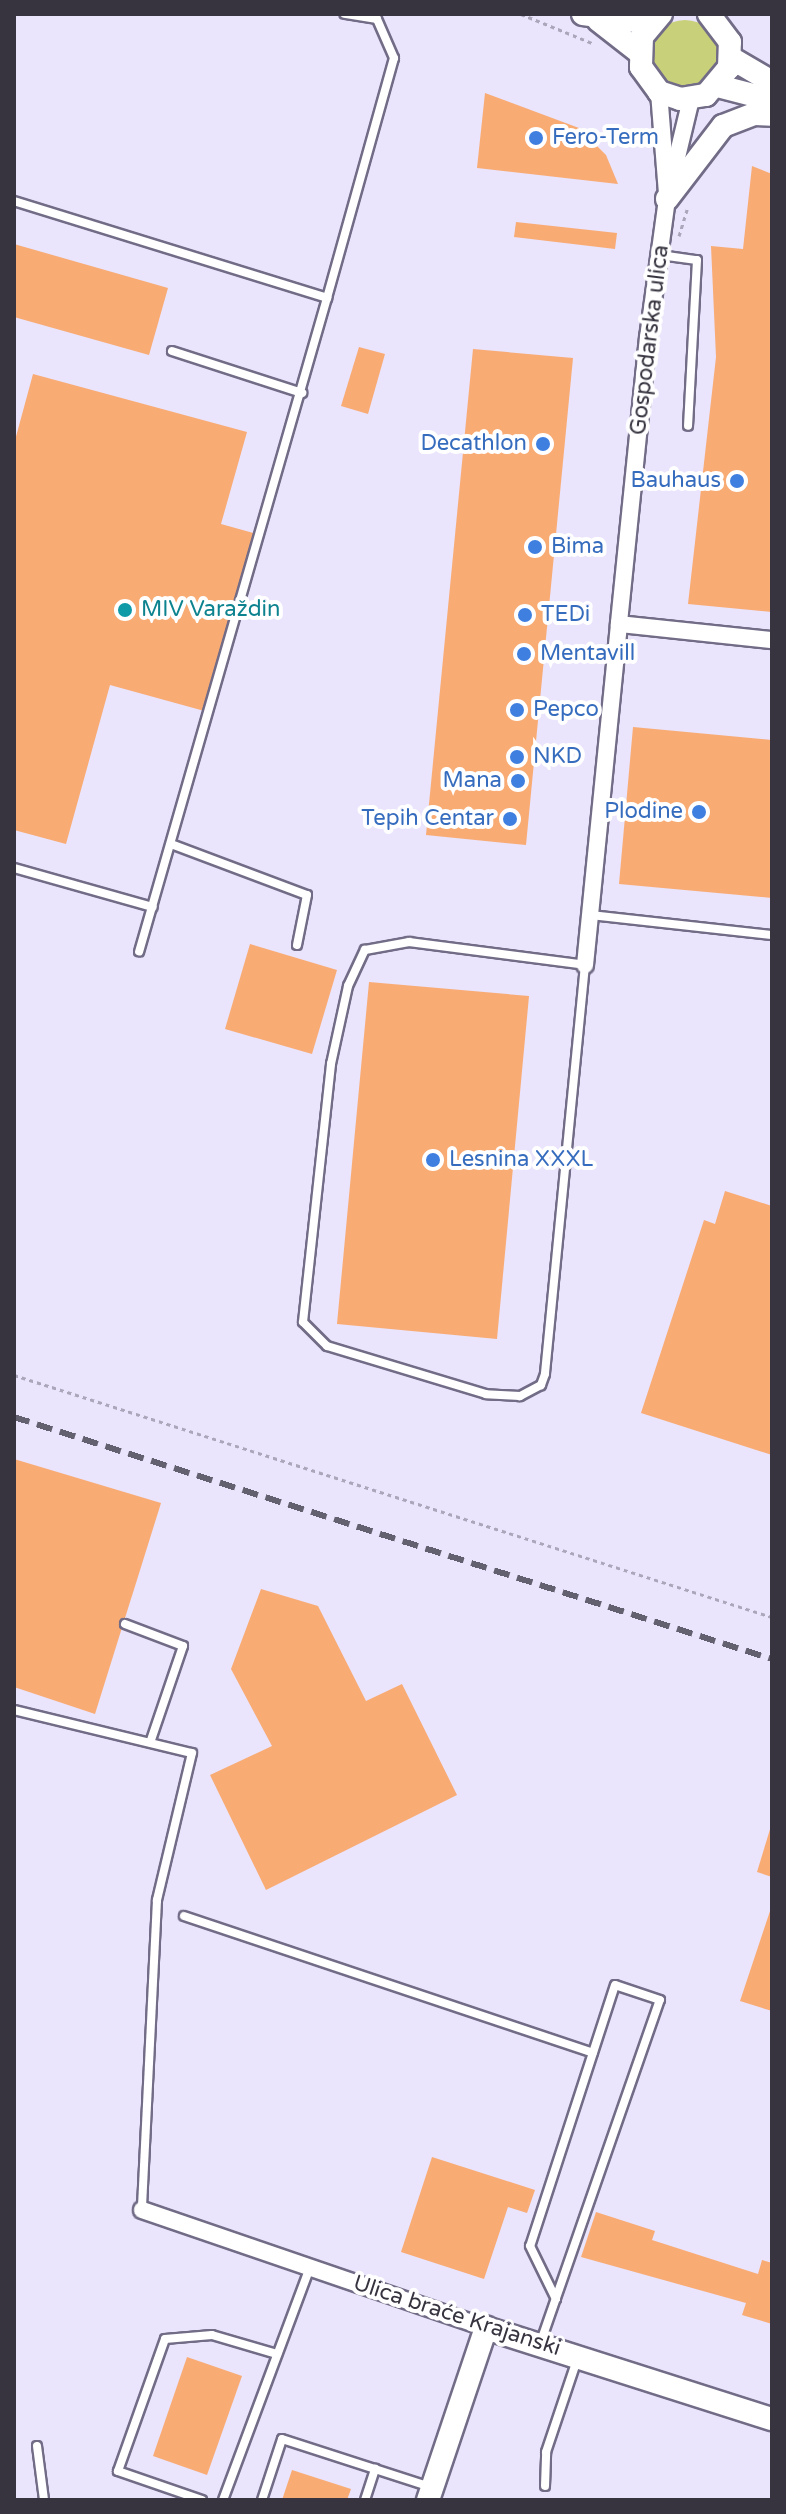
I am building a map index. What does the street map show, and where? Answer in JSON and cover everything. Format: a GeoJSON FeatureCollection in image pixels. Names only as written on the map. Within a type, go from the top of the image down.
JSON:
{"type":"FeatureCollection","features":[{"type":"Feature","properties":{"kind":"main road"},"geometry":{"type":"LineString","coordinates":[[659,92],[691,99],[718,86],[731,58],[724,27],[709,14]]}},
{"type":"Feature","properties":{"kind":"main road","name":"Gospodarska ulica"},"geometry":{"type":"LineString","coordinates":[[590,17],[655,19],[639,52]]}},
{"type":"Feature","properties":{"kind":"main road","name":"Gospodarska ulica"},"geometry":{"type":"LineString","coordinates":[[590,17],[639,52],[648,81],[659,92]]}},
{"type":"Feature","properties":{"kind":"main road"},"geometry":{"type":"LineString","coordinates":[[731,58],[772,82]]}},
{"type":"Feature","properties":{"kind":"main road"},"geometry":{"type":"LineString","coordinates":[[718,86],[772,100]]}},
{"type":"Feature","properties":{"kind":"main road"},"geometry":{"type":"LineString","coordinates":[[667,199],[723,126],[755,114],[772,115]]}},
{"type":"Feature","properties":{"kind":"main road"},"geometry":{"type":"LineString","coordinates":[[430,2493],[486,2328]]}},
{"type":"Feature","properties":{"kind":"main road","name":"Ulica braće Krajanski"},"geometry":{"type":"LineString","coordinates":[[486,2328],[772,2419]]}},
{"type":"Feature","properties":{"kind":"street","name":"Gospodarska ulica"},"geometry":{"type":"LineString","coordinates":[[659,92],[667,199]]}},
{"type":"Feature","properties":{"kind":"street","name":"Gospodarska ulica"},"geometry":{"type":"LineString","coordinates":[[585,965],[660,255],[667,199],[691,99]]}},
{"type":"Feature","properties":{"kind":"street"},"geometry":{"type":"LineString","coordinates":[[619,624],[772,640]]}},
{"type":"Feature","properties":{"kind":"street","name":"Ulica braće Krajanski"},"geometry":{"type":"LineString","coordinates":[[142,2210],[486,2328]]}},
{"type":"Feature","properties":{"kind":"lane"},"geometry":{"type":"LineString","coordinates":[[139,952],[302,393],[394,58],[377,19],[344,14]]}},
{"type":"Feature","properties":{"kind":"lane"},"geometry":{"type":"LineString","coordinates":[[14,201],[327,298]]}},
{"type":"Feature","properties":{"kind":"lane"},"geometry":{"type":"LineString","coordinates":[[660,255],[697,260],[688,426]]}},
{"type":"Feature","properties":{"kind":"lane"},"geometry":{"type":"LineString","coordinates":[[172,351],[302,393]]}},
{"type":"Feature","properties":{"kind":"lane"},"geometry":{"type":"LineString","coordinates":[[171,844],[307,895],[297,945]]}},
{"type":"Feature","properties":{"kind":"lane"},"geometry":{"type":"LineString","coordinates":[[14,868],[153,907]]}},
{"type":"Feature","properties":{"kind":"lane"},"geometry":{"type":"LineString","coordinates":[[590,915],[772,935]]}},
{"type":"Feature","properties":{"kind":"lane"},"geometry":{"type":"LineString","coordinates":[[409,942],[585,965],[541,1385],[520,1396],[486,1394],[317,1340],[303,1322],[302,1307],[331,1064],[355,961],[365,950],[409,942]]}},
{"type":"Feature","properties":{"kind":"lane"},"geometry":{"type":"LineString","coordinates":[[125,1624],[183,1646],[150,1743]]}},
{"type":"Feature","properties":{"kind":"lane"},"geometry":{"type":"LineString","coordinates":[[14,1710],[192,1753],[155,1912],[142,2210]]}},
{"type":"Feature","properties":{"kind":"lane"},"geometry":{"type":"LineString","coordinates":[[184,1916],[593,2053]]}},
{"type":"Feature","properties":{"kind":"lane"},"geometry":{"type":"LineString","coordinates":[[540,2345],[556,2299],[660,2000],[615,1985],[530,2246],[556,2299]]}},
{"type":"Feature","properties":{"kind":"lane"},"geometry":{"type":"LineString","coordinates":[[223,2500],[310,2267]]}},
{"type":"Feature","properties":{"kind":"lane"},"geometry":{"type":"LineString","coordinates":[[202,2500],[118,2471],[165,2339],[212,2335],[277,2354]]}},
{"type":"Feature","properties":{"kind":"lane"},"geometry":{"type":"LineString","coordinates":[[545,2486],[546,2452],[578,2357]]}},
{"type":"Feature","properties":{"kind":"lane"},"geometry":{"type":"LineString","coordinates":[[262,2500],[282,2439],[375,2469],[430,2493]]}},
{"type":"Feature","properties":{"kind":"lane"},"geometry":{"type":"LineString","coordinates":[[37,2446],[44,2500]]}},
{"type":"Feature","properties":{"kind":"lane"},"geometry":{"type":"LineString","coordinates":[[365,2500],[375,2469]]}},
{"type":"Feature","properties":{"kind":"path"},"geometry":{"type":"LineString","coordinates":[[521,14],[604,47]]}},
{"type":"Feature","properties":{"kind":"path"},"geometry":{"type":"LineString","coordinates":[[14,1375],[772,1617]]}},
{"type":"Feature","properties":{"kind":"green space"},"geometry":{"type":"Polygon","coordinates":[[[685,20],[709,30],[719,54],[709,78],[685,88],[661,78],[651,54],[661,30],[685,20]]]}},
{"type":"Feature","properties":{"kind":"building","name":"Fero-Term"},"geometry":{"type":"Polygon","coordinates":[[[485,93],[579,128],[606,155],[618,184],[477,168],[485,93]]]}},
{"type":"Feature","properties":{"kind":"building","name":"Bauhaus"},"geometry":{"type":"Polygon","coordinates":[[[752,166],[772,174],[772,612],[688,604],[716,357],[711,246],[743,249],[752,166]]]}},
{"type":"Feature","properties":{"kind":"building"},"geometry":{"type":"Polygon","coordinates":[[[516,222],[617,233],[615,249],[514,237],[516,222]]]}},
{"type":"Feature","properties":{"kind":"building"},"geometry":{"type":"Polygon","coordinates":[[[14,244],[168,288],[149,355],[14,317],[14,244]]]}},
{"type":"Feature","properties":{"kind":"building"},"geometry":{"type":"Polygon","coordinates":[[[359,347],[385,354],[368,414],[341,406],[359,347]]]}},
{"type":"Feature","properties":{"kind":"building"},"geometry":{"type":"Polygon","coordinates":[[[473,349],[573,358],[526,845],[426,835],[473,349]]]}},
{"type":"Feature","properties":{"kind":"building","name":"MIV Varaždin"},"geometry":{"type":"Polygon","coordinates":[[[33,374],[247,432],[221,524],[257,534],[208,712],[110,685],[66,844],[14,830],[14,444],[33,374]]]}},
{"type":"Feature","properties":{"kind":"building","name":"Plodine"},"geometry":{"type":"Polygon","coordinates":[[[633,727],[772,740],[772,898],[619,884],[633,727]]]}},
{"type":"Feature","properties":{"kind":"building"},"geometry":{"type":"Polygon","coordinates":[[[250,944],[337,970],[312,1054],[225,1029],[250,944]]]}},
{"type":"Feature","properties":{"kind":"building","name":"Lesnina XXXL"},"geometry":{"type":"Polygon","coordinates":[[[369,982],[529,996],[497,1339],[337,1324],[369,982]]]}},
{"type":"Feature","properties":{"kind":"building"},"geometry":{"type":"Polygon","coordinates":[[[725,1191],[772,1206],[772,1455],[641,1413],[704,1220],[715,1224],[725,1191]]]}},
{"type":"Feature","properties":{"kind":"building"},"geometry":{"type":"Polygon","coordinates":[[[14,1459],[161,1503],[95,1714],[14,1687],[14,1459]]]}},
{"type":"Feature","properties":{"kind":"building"},"geometry":{"type":"Polygon","coordinates":[[[261,1589],[318,1606],[366,1701],[402,1684],[457,1795],[266,1890],[210,1775],[272,1746],[231,1669],[261,1589]]]}},
{"type":"Feature","properties":{"kind":"building"},"geometry":{"type":"Polygon","coordinates":[[[772,1827],[772,1877],[757,1872],[772,1827]]]}},
{"type":"Feature","properties":{"kind":"building"},"geometry":{"type":"Polygon","coordinates":[[[772,1905],[772,2011],[740,2001],[772,1905]]]}},
{"type":"Feature","properties":{"kind":"building"},"geometry":{"type":"Polygon","coordinates":[[[432,2157],[535,2190],[527,2213],[508,2207],[484,2279],[401,2252],[432,2157]]]}},
{"type":"Feature","properties":{"kind":"building"},"geometry":{"type":"Polygon","coordinates":[[[596,2212],[655,2231],[652,2240],[758,2274],[762,2260],[772,2263],[772,2324],[742,2315],[746,2303],[581,2257],[596,2212]]]}},
{"type":"Feature","properties":{"kind":"building"},"geometry":{"type":"Polygon","coordinates":[[[187,2357],[242,2376],[207,2475],[153,2456],[187,2357]]]}},
{"type":"Feature","properties":{"kind":"building"},"geometry":{"type":"Polygon","coordinates":[[[292,2470],[351,2489],[347,2500],[282,2500],[292,2470]]]}},
{"type":"Feature","properties":{"kind":"railway"},"geometry":{"type":"LineString","coordinates":[[14,1417],[772,1659]]}},
{"type":"Feature","properties":{"kind":"place","name":"Fero-Term"},"geometry":{"type":"Point","coordinates":[536,138]}},
{"type":"Feature","properties":{"kind":"place","name":"Decathlon"},"geometry":{"type":"Point","coordinates":[543,444]}},
{"type":"Feature","properties":{"kind":"place","name":"Bauhaus"},"geometry":{"type":"Point","coordinates":[737,481]}},
{"type":"Feature","properties":{"kind":"place","name":"Bima"},"geometry":{"type":"Point","coordinates":[535,547]}},
{"type":"Feature","properties":{"kind":"place","name":"MIV Varaždin"},"geometry":{"type":"Point","coordinates":[125,610]}},
{"type":"Feature","properties":{"kind":"place","name":"TEDi"},"geometry":{"type":"Point","coordinates":[525,615]}},
{"type":"Feature","properties":{"kind":"place","name":"Mentavill"},"geometry":{"type":"Point","coordinates":[524,654]}},
{"type":"Feature","properties":{"kind":"place","name":"Pepco"},"geometry":{"type":"Point","coordinates":[517,710]}},
{"type":"Feature","properties":{"kind":"place","name":"NKD"},"geometry":{"type":"Point","coordinates":[517,757]}},
{"type":"Feature","properties":{"kind":"place","name":"Mana"},"geometry":{"type":"Point","coordinates":[518,781]}},
{"type":"Feature","properties":{"kind":"place","name":"Plodine"},"geometry":{"type":"Point","coordinates":[699,812]}},
{"type":"Feature","properties":{"kind":"place","name":"Tepih Centar"},"geometry":{"type":"Point","coordinates":[510,819]}},
{"type":"Feature","properties":{"kind":"place","name":"Lesnina XXXL"},"geometry":{"type":"Point","coordinates":[433,1160]}}]}
